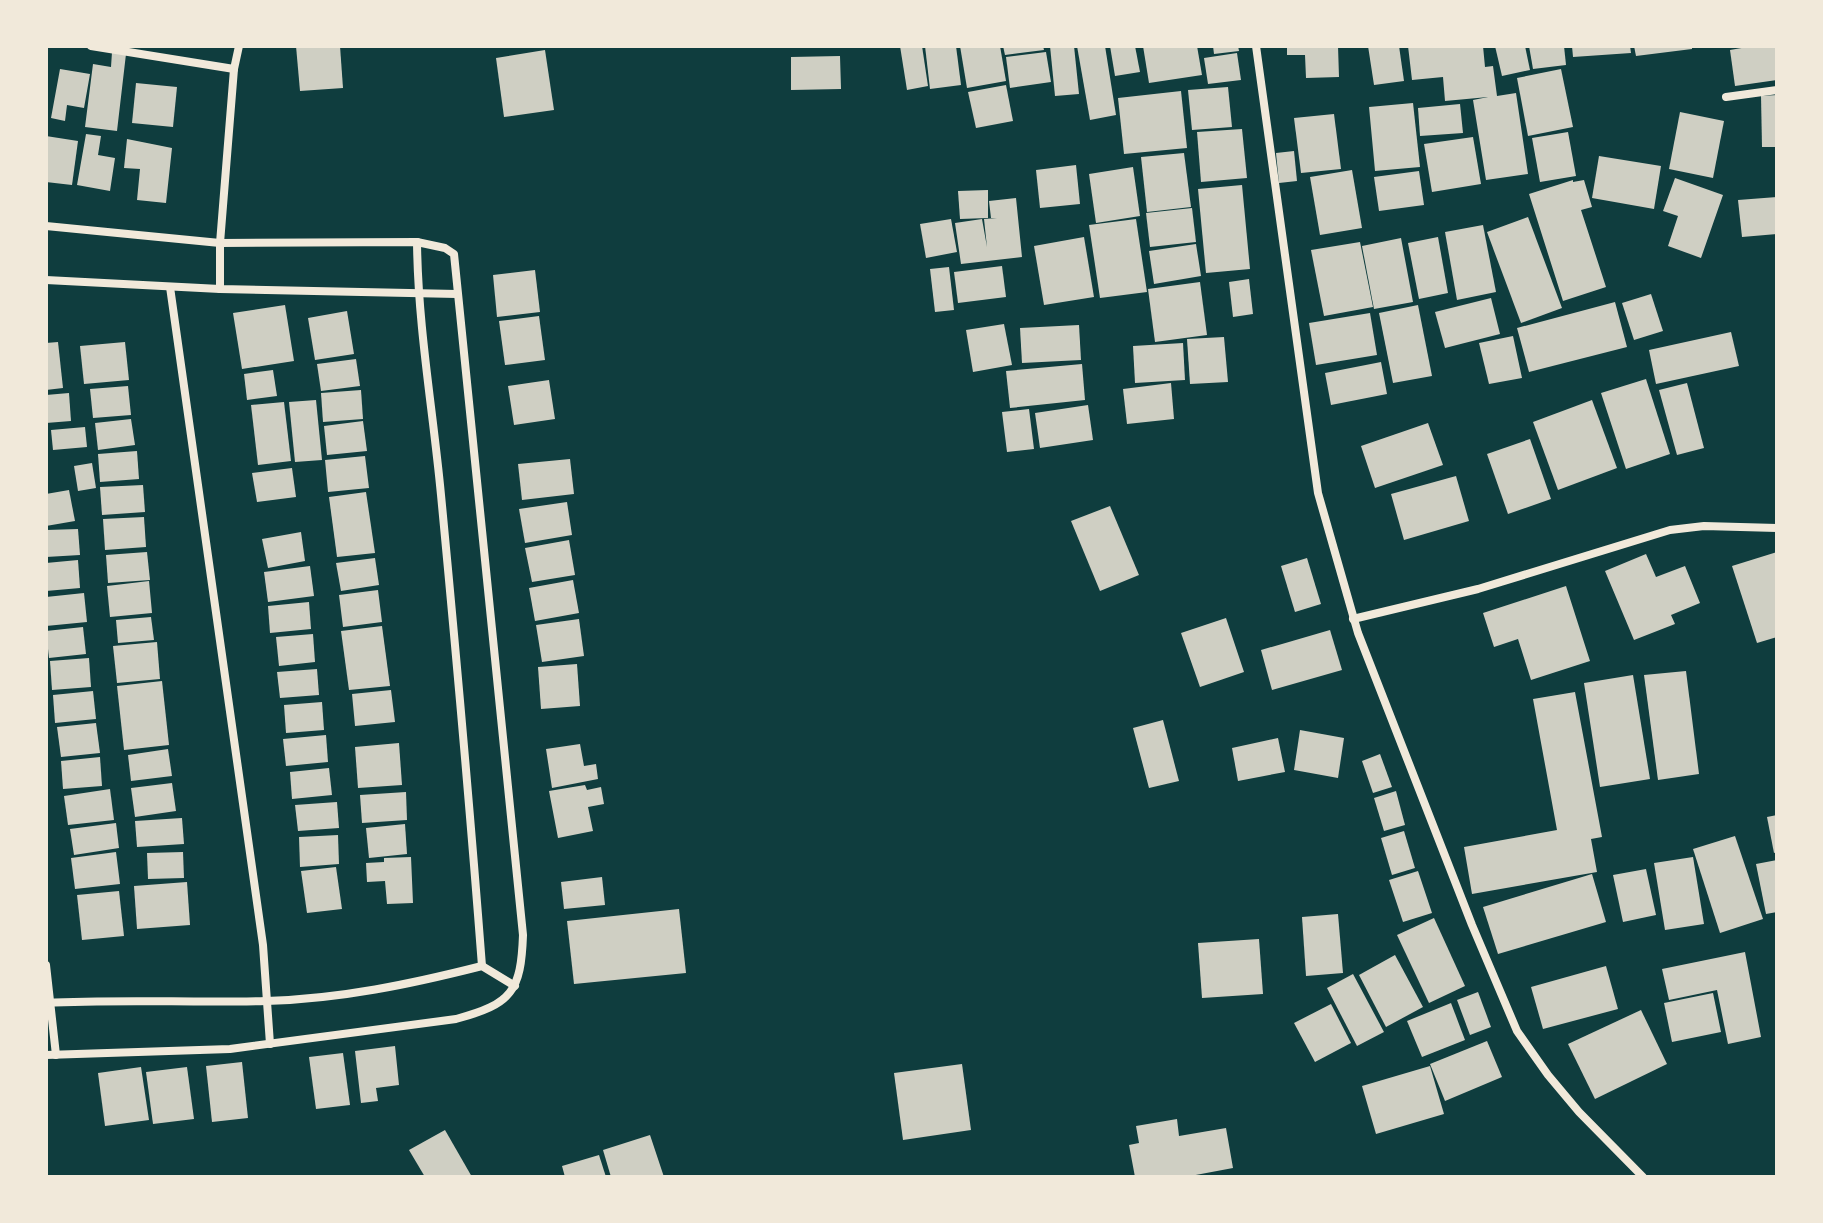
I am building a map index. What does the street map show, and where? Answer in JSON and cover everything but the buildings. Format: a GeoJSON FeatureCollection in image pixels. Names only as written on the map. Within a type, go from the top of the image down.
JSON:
{"type":"FeatureCollection","features":[{"type":"Feature","properties":{"kind":"street"},"geometry":{"type":"LineString","coordinates":[[91,46],[234,69]]}},
{"type":"Feature","properties":{"kind":"street"},"geometry":{"type":"LineString","coordinates":[[220,289],[220,243],[234,69],[239,46]]}},
{"type":"Feature","properties":{"kind":"street"},"geometry":{"type":"LineString","coordinates":[[1256,46],[1318,493],[1353,619],[1449,868],[1517,1031],[1579,1112],[1643,1177]]}},
{"type":"Feature","properties":{"kind":"street"},"geometry":{"type":"LineString","coordinates":[[1726,97],[1777,90]]}},
{"type":"Feature","properties":{"kind":"street"},"geometry":{"type":"LineString","coordinates":[[46,226],[220,243],[417,242],[445,248],[454,254],[523,935],[522,969],[515,986],[502,1001],[485,1011],[456,1019],[230,1049],[46,1055]]}},
{"type":"Feature","properties":{"kind":"street"},"geometry":{"type":"LineString","coordinates":[[417,242],[417,293],[439,475],[464,733],[482,966]]}},
{"type":"Feature","properties":{"kind":"street"},"geometry":{"type":"LineString","coordinates":[[46,280],[220,289],[457,294]]}},
{"type":"Feature","properties":{"kind":"street"},"geometry":{"type":"LineString","coordinates":[[170,287],[263,945],[270,1044]]}},
{"type":"Feature","properties":{"kind":"street"},"geometry":{"type":"LineString","coordinates":[[1353,619],[1478,589],[1670,530],[1704,526],[1777,528]]}},
{"type":"Feature","properties":{"kind":"street"},"geometry":{"type":"LineString","coordinates":[[46,965],[56,1055]]}},
{"type":"Feature","properties":{"kind":"street"},"geometry":{"type":"LineString","coordinates":[[48,1003],[268,1001],[355,994],[482,966],[515,986]]}}]}
